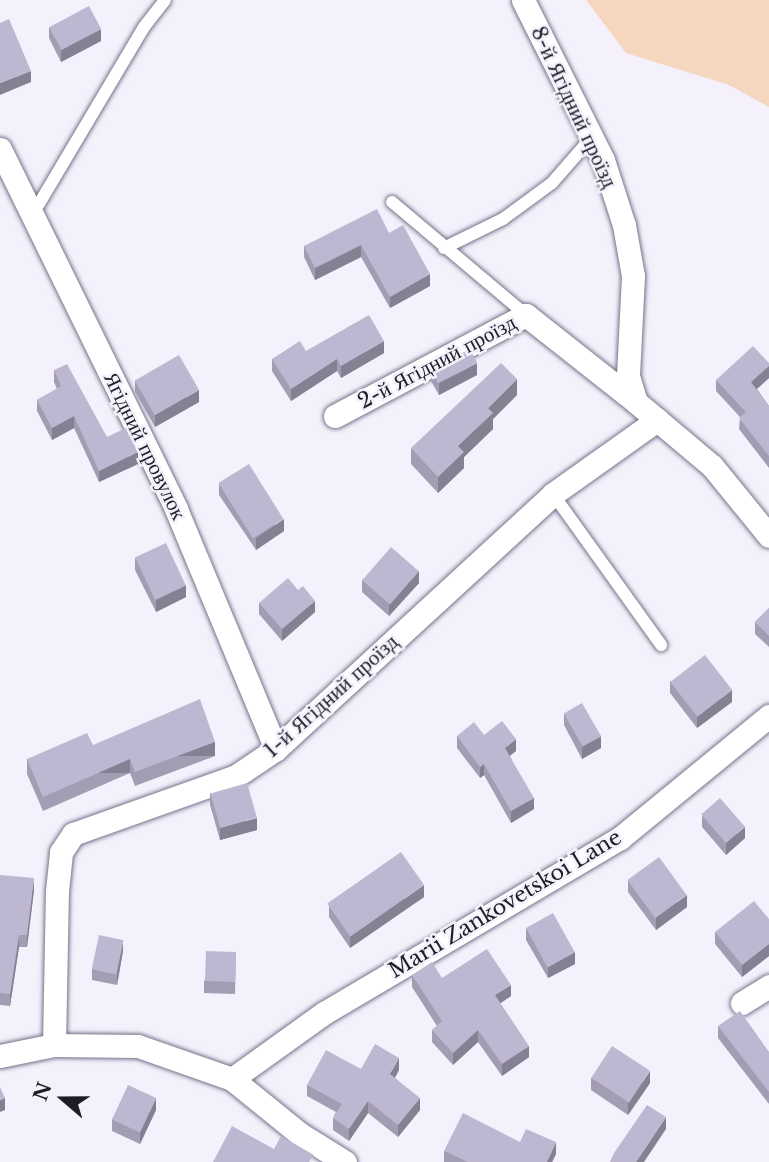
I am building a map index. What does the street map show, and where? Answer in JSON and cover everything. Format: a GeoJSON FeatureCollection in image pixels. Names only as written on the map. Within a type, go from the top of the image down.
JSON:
{"type":"FeatureCollection","features":[{"type":"Feature","properties":{"kind":"street","name":"8-й Ягідний проїзд"},"geometry":{"type":"LineString","coordinates":[[523,0],[592,137],[624,225],[633,276],[628,376],[636,402]]}},
{"type":"Feature","properties":{"kind":"street","name":"Ягідний провулок"},"geometry":{"type":"LineString","coordinates":[[0,149],[176,509],[276,749]]}},
{"type":"Feature","properties":{"kind":"street","name":"2-й Ягідний проїзд"},"geometry":{"type":"LineString","coordinates":[[335,416],[526,314],[636,402]]}},
{"type":"Feature","properties":{"kind":"street"},"geometry":{"type":"LineString","coordinates":[[636,402],[712,466],[769,536]]}},
{"type":"Feature","properties":{"kind":"street","name":"1-й Ягідний проїзд"},"geometry":{"type":"LineString","coordinates":[[54,1045],[57,891],[61,852],[73,834],[236,776],[276,749],[553,494],[657,420]]}},
{"type":"Feature","properties":{"kind":"street","name":"Marii Zankovetskoi Lane"},"geometry":{"type":"LineString","coordinates":[[232,1079],[324,1013],[620,838],[769,716]]}},
{"type":"Feature","properties":{"kind":"street"},"geometry":{"type":"LineString","coordinates":[[743,1003],[769,986]]}},
{"type":"Feature","properties":{"kind":"street"},"geometry":{"type":"LineString","coordinates":[[0,1056],[54,1045],[138,1046],[232,1079],[300,1134],[345,1162]]}},
{"type":"Feature","properties":{"kind":"lane"},"geometry":{"type":"LineString","coordinates":[[33,214],[137,38],[165,0]]}},
{"type":"Feature","properties":{"kind":"lane"},"geometry":{"type":"LineString","coordinates":[[444,248],[513,212],[552,183],[592,137]]}},
{"type":"Feature","properties":{"kind":"lane"},"geometry":{"type":"LineString","coordinates":[[391,202],[526,314]]}},
{"type":"Feature","properties":{"kind":"lane"},"geometry":{"type":"LineString","coordinates":[[553,494],[661,645]]}},
{"type":"Feature","properties":{"kind":"shaded area"},"geometry":{"type":"Polygon","coordinates":[[[586,0],[769,0],[769,107],[729,85],[626,53],[586,0]]]}},
{"type":"Feature","properties":{"kind":"building"},"geometry":{"type":"Polygon","coordinates":[[[89,6],[101,29],[61,50],[49,27],[89,6]]]}},
{"type":"Feature","properties":{"kind":"building"},"geometry":{"type":"Polygon","coordinates":[[[9,19],[31,71],[0,83],[0,23],[9,19]]]}},
{"type":"Feature","properties":{"kind":"building"},"geometry":{"type":"Polygon","coordinates":[[[377,209],[389,233],[403,225],[430,274],[390,297],[361,245],[315,268],[304,246],[377,209]]]}},
{"type":"Feature","properties":{"kind":"building"},"geometry":{"type":"Polygon","coordinates":[[[369,315],[384,341],[341,366],[337,359],[291,389],[272,359],[300,341],[306,351],[369,315]]]}},
{"type":"Feature","properties":{"kind":"building"},"geometry":{"type":"Polygon","coordinates":[[[753,346],[769,363],[751,382],[769,406],[769,456],[739,418],[746,412],[716,380],[753,346]]]}},
{"type":"Feature","properties":{"kind":"building"},"geometry":{"type":"Polygon","coordinates":[[[470,349],[477,363],[438,383],[431,369],[470,349]]]}},
{"type":"Feature","properties":{"kind":"building"},"geometry":{"type":"Polygon","coordinates":[[[179,355],[199,390],[155,415],[135,380],[179,355]]]}},
{"type":"Feature","properties":{"kind":"building"},"geometry":{"type":"Polygon","coordinates":[[[501,363],[517,379],[488,408],[493,413],[458,446],[464,452],[438,477],[411,448],[501,363]]]}},
{"type":"Feature","properties":{"kind":"building"},"geometry":{"type":"Polygon","coordinates":[[[67,364],[107,437],[126,428],[138,452],[99,471],[74,416],[52,428],[37,400],[61,386],[54,370],[67,364]]]}},
{"type":"Feature","properties":{"kind":"building"},"geometry":{"type":"Polygon","coordinates":[[[249,464],[283,519],[253,538],[218,483],[249,464]]]}},
{"type":"Feature","properties":{"kind":"building"},"geometry":{"type":"Polygon","coordinates":[[[166,543],[186,586],[155,600],[135,557],[166,543]]]}},
{"type":"Feature","properties":{"kind":"building"},"geometry":{"type":"Polygon","coordinates":[[[391,547],[419,571],[390,604],[362,580],[391,547]]]}},
{"type":"Feature","properties":{"kind":"building"},"geometry":{"type":"Polygon","coordinates":[[[288,578],[298,590],[303,586],[315,601],[282,629],[259,603],[288,578]]]}},
{"type":"Feature","properties":{"kind":"building"},"geometry":{"type":"Polygon","coordinates":[[[769,608],[769,636],[755,622],[769,608]]]}},
{"type":"Feature","properties":{"kind":"building"},"geometry":{"type":"Polygon","coordinates":[[[705,655],[732,690],[697,717],[670,682],[705,655]]]}},
{"type":"Feature","properties":{"kind":"building"},"geometry":{"type":"Polygon","coordinates":[[[200,699],[215,742],[135,772],[130,759],[43,797],[27,759],[87,733],[93,745],[200,699]]]}},
{"type":"Feature","properties":{"kind":"building"},"geometry":{"type":"Polygon","coordinates":[[[582,703],[601,736],[583,746],[564,714],[582,703]]]}},
{"type":"Feature","properties":{"kind":"building"},"geometry":{"type":"Polygon","coordinates":[[[502,721],[516,739],[505,748],[534,798],[511,811],[484,764],[480,767],[457,736],[474,722],[484,735],[502,721]]]}},
{"type":"Feature","properties":{"kind":"building"},"geometry":{"type":"Polygon","coordinates":[[[247,783],[257,818],[220,828],[210,793],[247,783]]]}},
{"type":"Feature","properties":{"kind":"building"},"geometry":{"type":"Polygon","coordinates":[[[720,798],[745,827],[726,843],[701,814],[720,798]]]}},
{"type":"Feature","properties":{"kind":"building"},"geometry":{"type":"Polygon","coordinates":[[[401,852],[424,885],[350,936],[327,904],[401,852]]]}},
{"type":"Feature","properties":{"kind":"building"},"geometry":{"type":"Polygon","coordinates":[[[659,857],[687,895],[655,918],[627,880],[659,857]]]}},
{"type":"Feature","properties":{"kind":"building"},"geometry":{"type":"Polygon","coordinates":[[[0,875],[34,878],[27,935],[19,935],[10,994],[0,993],[0,875]]]}},
{"type":"Feature","properties":{"kind":"building"},"geometry":{"type":"Polygon","coordinates":[[[754,901],[769,919],[769,944],[742,965],[715,932],[754,901]]]}},
{"type":"Feature","properties":{"kind":"building"},"geometry":{"type":"Polygon","coordinates":[[[553,913],[575,952],[548,967],[526,928],[553,913]]]}},
{"type":"Feature","properties":{"kind":"building"},"geometry":{"type":"Polygon","coordinates":[[[99,935],[123,940],[116,974],[92,969],[99,935]]]}},
{"type":"Feature","properties":{"kind":"building"},"geometry":{"type":"Polygon","coordinates":[[[487,949],[511,985],[495,995],[529,1046],[502,1064],[478,1030],[453,1053],[432,1030],[442,1021],[412,975],[432,962],[442,978],[487,949]]]}},
{"type":"Feature","properties":{"kind":"building"},"geometry":{"type":"Polygon","coordinates":[[[206,951],[236,952],[235,982],[205,981],[206,951]]]}},
{"type":"Feature","properties":{"kind":"building"},"geometry":{"type":"Polygon","coordinates":[[[740,1011],[769,1052],[769,1092],[718,1026],[740,1011]]]}},
{"type":"Feature","properties":{"kind":"building"},"geometry":{"type":"Polygon","coordinates":[[[375,1044],[399,1058],[390,1074],[420,1098],[398,1125],[368,1101],[349,1129],[333,1118],[342,1104],[307,1085],[326,1050],[361,1069],[375,1044]]]}},
{"type":"Feature","properties":{"kind":"building"},"geometry":{"type":"Polygon","coordinates":[[[612,1046],[650,1071],[629,1102],[591,1078],[612,1046]]]}},
{"type":"Feature","properties":{"kind":"building"},"geometry":{"type":"Polygon","coordinates":[[[128,1085],[156,1098],[140,1133],[112,1119],[128,1085]]]}},
{"type":"Feature","properties":{"kind":"building"},"geometry":{"type":"Polygon","coordinates":[[[0,1087],[5,1098],[0,1100],[0,1087]]]}},
{"type":"Feature","properties":{"kind":"building"},"geometry":{"type":"Polygon","coordinates":[[[647,1105],[666,1117],[636,1162],[610,1162],[614,1153],[647,1105]]]}},
{"type":"Feature","properties":{"kind":"building"},"geometry":{"type":"Polygon","coordinates":[[[463,1113],[520,1142],[526,1129],[556,1142],[547,1162],[468,1162],[444,1151],[463,1113]]]}},
{"type":"Feature","properties":{"kind":"building"},"geometry":{"type":"Polygon","coordinates":[[[232,1126],[274,1149],[281,1136],[314,1155],[309,1162],[213,1162],[232,1126]]]}}]}
